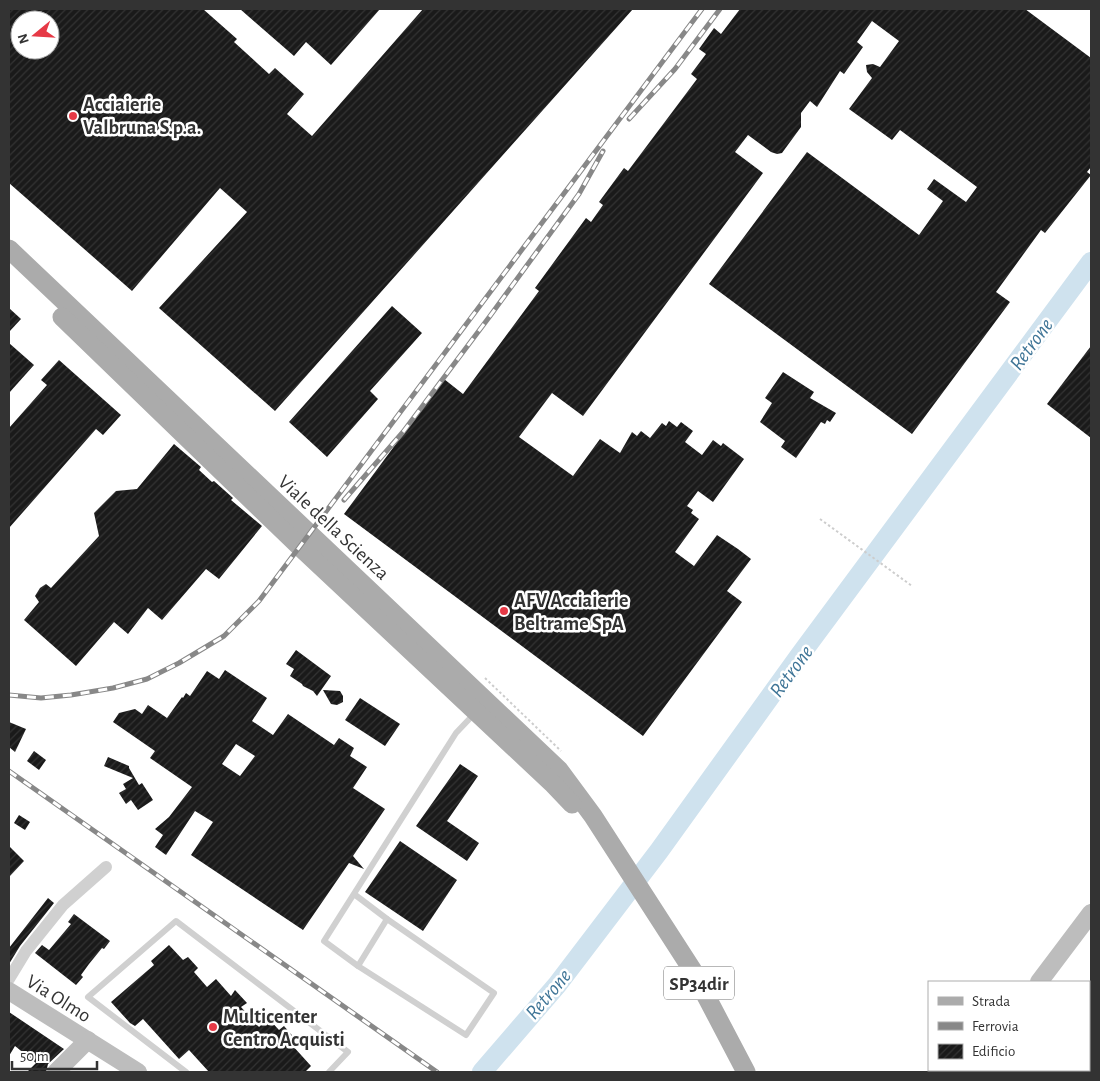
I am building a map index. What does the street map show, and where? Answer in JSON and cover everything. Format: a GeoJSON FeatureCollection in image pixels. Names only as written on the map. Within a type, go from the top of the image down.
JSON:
{"type":"FeatureCollection","features":[{"type":"Feature","properties":{"kind":"main road","name":"Viale della Scienza"},"geometry":{"type":"LineString","coordinates":[[9,249],[309,535],[560,770],[593,816],[693,971],[746,1072]]}},
{"type":"Feature","properties":{"kind":"main road","name":"Viale della Scienza"},"geometry":{"type":"LineString","coordinates":[[9,266],[300,547],[552,783],[614,850]]}},
{"type":"Feature","properties":{"kind":"main road"},"geometry":{"type":"LineString","coordinates":[[1040,981],[1091,913]]}},
{"type":"Feature","properties":{"kind":"main road","name":"Via Olmo"},"geometry":{"type":"LineString","coordinates":[[9,992],[138,1072]]}},
{"type":"Feature","properties":{"kind":"main road"},"geometry":{"type":"LineString","coordinates":[[56,1072],[88,1040]]}},
{"type":"Feature","properties":{"kind":"street"},"geometry":{"type":"LineString","coordinates":[[9,979],[26,951],[63,905],[106,867]]}},
{"type":"Feature","properties":{"kind":"lane"},"geometry":{"type":"LineString","coordinates":[[354,894],[494,993],[466,1035],[358,966],[324,941],[456,734],[476,712]]}},
{"type":"Feature","properties":{"kind":"lane"},"geometry":{"type":"LineString","coordinates":[[358,966],[387,919]]}},
{"type":"Feature","properties":{"kind":"lane"},"geometry":{"type":"LineString","coordinates":[[186,1072],[88,997],[176,921],[348,1052],[329,1072]]}},
{"type":"Feature","properties":{"kind":"path"},"geometry":{"type":"LineString","coordinates":[[820,519],[912,586]]}},
{"type":"Feature","properties":{"kind":"building"},"geometry":{"type":"Polygon","coordinates":[[[9,9],[203,9],[237,39],[234,42],[269,74],[275,68],[304,94],[287,114],[312,136],[423,9],[633,9],[275,411],[159,308],[247,212],[220,188],[132,291],[9,183],[9,9]]]}},
{"type":"Feature","properties":{"kind":"building"},"geometry":{"type":"Polygon","coordinates":[[[240,9],[380,9],[331,65],[306,42],[294,56],[240,9]]]}},
{"type":"Feature","properties":{"kind":"building"},"geometry":{"type":"Polygon","coordinates":[[[740,9],[1025,9],[1091,58],[1091,167],[1087,172],[1091,175],[1045,233],[1041,230],[996,292],[1010,302],[912,434],[709,284],[807,152],[919,235],[943,201],[927,189],[934,179],[966,202],[977,187],[900,130],[892,140],[849,109],[872,78],[867,72],[866,65],[873,64],[880,67],[899,41],[872,21],[857,42],[863,47],[844,74],[840,71],[817,107],[810,101],[801,113],[801,127],[782,153],[771,152],[748,135],[735,152],[763,173],[583,416],[552,393],[519,437],[573,476],[600,439],[620,453],[632,432],[637,436],[641,431],[650,438],[662,423],[666,426],[669,421],[677,427],[681,422],[693,431],[685,442],[702,455],[713,440],[721,446],[723,443],[744,459],[713,502],[698,491],[687,506],[693,510],[691,513],[699,519],[675,552],[694,566],[717,535],[738,549],[751,559],[727,591],[742,602],[643,736],[344,514],[444,379],[463,394],[539,291],[535,288],[586,218],[591,222],[603,205],[599,202],[624,168],[628,171],[697,79],[691,74],[706,54],[699,49],[714,28],[721,34],[740,9]]]}},
{"type":"Feature","properties":{"kind":"building"},"geometry":{"type":"Polygon","coordinates":[[[392,306],[422,333],[370,391],[378,399],[327,457],[289,422],[392,306]]]}},
{"type":"Feature","properties":{"kind":"building"},"geometry":{"type":"Polygon","coordinates":[[[9,308],[21,319],[9,332],[9,308]]]}},
{"type":"Feature","properties":{"kind":"building"},"geometry":{"type":"Polygon","coordinates":[[[9,343],[34,365],[9,393],[9,343]]]}},
{"type":"Feature","properties":{"kind":"building"},"geometry":{"type":"Polygon","coordinates":[[[1091,346],[1091,438],[1047,404],[1091,346]]]}},
{"type":"Feature","properties":{"kind":"building"},"geometry":{"type":"Polygon","coordinates":[[[59,360],[121,415],[103,435],[96,429],[9,528],[9,428],[47,385],[41,380],[59,360]]]}},
{"type":"Feature","properties":{"kind":"building"},"geometry":{"type":"Polygon","coordinates":[[[783,372],[814,392],[810,398],[836,413],[830,422],[827,420],[825,424],[821,422],[796,458],[781,447],[785,441],[760,422],[772,403],[765,398],[783,372]]]}},
{"type":"Feature","properties":{"kind":"building"},"geometry":{"type":"Polygon","coordinates":[[[174,444],[201,467],[199,470],[212,482],[214,481],[233,498],[231,500],[262,526],[219,579],[206,569],[162,620],[148,608],[128,634],[114,622],[76,666],[24,620],[39,602],[35,596],[40,588],[46,584],[51,588],[99,536],[94,513],[116,491],[137,489],[174,444]]]}},
{"type":"Feature","properties":{"kind":"building"},"geometry":{"type":"Polygon","coordinates":[[[296,650],[331,676],[317,696],[313,691],[290,676],[294,669],[286,664],[296,650]]]}},
{"type":"Feature","properties":{"kind":"building"},"geometry":{"type":"Polygon","coordinates":[[[225,670],[267,698],[252,721],[273,735],[288,714],[334,745],[339,738],[354,748],[350,756],[367,767],[353,788],[385,809],[353,856],[364,869],[349,863],[303,930],[191,855],[213,822],[195,811],[166,855],[155,847],[163,835],[155,829],[169,817],[192,787],[150,758],[155,751],[113,722],[119,713],[135,709],[142,714],[148,705],[167,718],[186,693],[190,696],[207,671],[219,679],[225,670]],[[236,744],[222,764],[240,776],[255,756],[236,744]]]}},
{"type":"Feature","properties":{"kind":"building"},"geometry":{"type":"Polygon","coordinates":[[[323,690],[340,691],[343,696],[343,702],[337,705],[331,704],[323,690]]]}},
{"type":"Feature","properties":{"kind":"building"},"geometry":{"type":"Polygon","coordinates":[[[360,698],[400,724],[385,746],[345,720],[360,698]]]}},
{"type":"Feature","properties":{"kind":"building"},"geometry":{"type":"Polygon","coordinates":[[[9,722],[26,729],[15,752],[9,747],[9,722]]]}},
{"type":"Feature","properties":{"kind":"building"},"geometry":{"type":"Polygon","coordinates":[[[34,751],[46,760],[39,770],[27,761],[34,751]]]}},
{"type":"Feature","properties":{"kind":"building"},"geometry":{"type":"Polygon","coordinates":[[[108,757],[129,766],[139,785],[142,783],[153,800],[138,810],[131,800],[126,804],[119,793],[126,789],[123,784],[133,778],[104,766],[108,757]]]}},
{"type":"Feature","properties":{"kind":"building"},"geometry":{"type":"Polygon","coordinates":[[[460,764],[478,776],[447,821],[479,843],[467,861],[416,826],[460,764]]]}},
{"type":"Feature","properties":{"kind":"building"},"geometry":{"type":"Polygon","coordinates":[[[19,815],[30,822],[25,830],[14,823],[19,815]]]}},
{"type":"Feature","properties":{"kind":"building"},"geometry":{"type":"Polygon","coordinates":[[[400,841],[457,880],[423,931],[365,892],[400,841]]]}},
{"type":"Feature","properties":{"kind":"building"},"geometry":{"type":"Polygon","coordinates":[[[9,846],[24,861],[9,877],[9,846]]]}},
{"type":"Feature","properties":{"kind":"building"},"geometry":{"type":"Polygon","coordinates":[[[48,898],[54,903],[20,946],[9,964],[9,948],[48,898]]]}},
{"type":"Feature","properties":{"kind":"building"},"geometry":{"type":"Polygon","coordinates":[[[74,914],[110,941],[89,964],[81,975],[83,977],[76,985],[35,953],[42,945],[49,950],[71,924],[68,922],[74,914]]]}},
{"type":"Feature","properties":{"kind":"building"},"geometry":{"type":"Polygon","coordinates":[[[169,945],[183,960],[188,957],[198,968],[194,972],[207,987],[216,979],[231,996],[235,990],[247,1003],[241,1007],[259,1027],[268,1018],[279,1030],[284,1026],[297,1041],[292,1045],[311,1066],[305,1072],[209,1072],[189,1050],[179,1059],[143,1019],[135,1026],[130,1023],[111,1002],[154,965],[151,961],[169,945]]]}},
{"type":"Feature","properties":{"kind":"building"},"geometry":{"type":"Polygon","coordinates":[[[9,1012],[64,1049],[48,1064],[46,1072],[27,1072],[36,1063],[15,1046],[9,1056],[9,1012]]]}},
{"type":"Feature","properties":{"kind":"waterway","name":"Retrone"},"geometry":{"type":"LineString","coordinates":[[482,1072],[557,985],[659,851],[800,655],[1091,262]]}},
{"type":"Feature","properties":{"kind":"railway"},"geometry":{"type":"LineString","coordinates":[[9,695],[41,698],[71,695],[113,688],[147,679],[179,663],[224,636],[259,601],[702,9]]}},
{"type":"Feature","properties":{"kind":"railway"},"geometry":{"type":"LineString","coordinates":[[629,119],[675,69],[720,9]]}},
{"type":"Feature","properties":{"kind":"railway"},"geometry":{"type":"LineString","coordinates":[[344,500],[403,432],[490,316],[579,194],[603,151]]}},
{"type":"Feature","properties":{"kind":"railway"},"geometry":{"type":"LineString","coordinates":[[9,771],[437,1072]]}},
{"type":"Feature","properties":{"kind":"place","name":"Acciaierie Valbruna S.p.a."},"geometry":{"type":"Point","coordinates":[73,116]}},
{"type":"Feature","properties":{"kind":"place","name":"AFV Acciaierie Beltrame SpA"},"geometry":{"type":"Point","coordinates":[504,611]}},
{"type":"Feature","properties":{"kind":"place","name":"Multicenter Centro Acquisti"},"geometry":{"type":"Point","coordinates":[213,1027]}}]}
